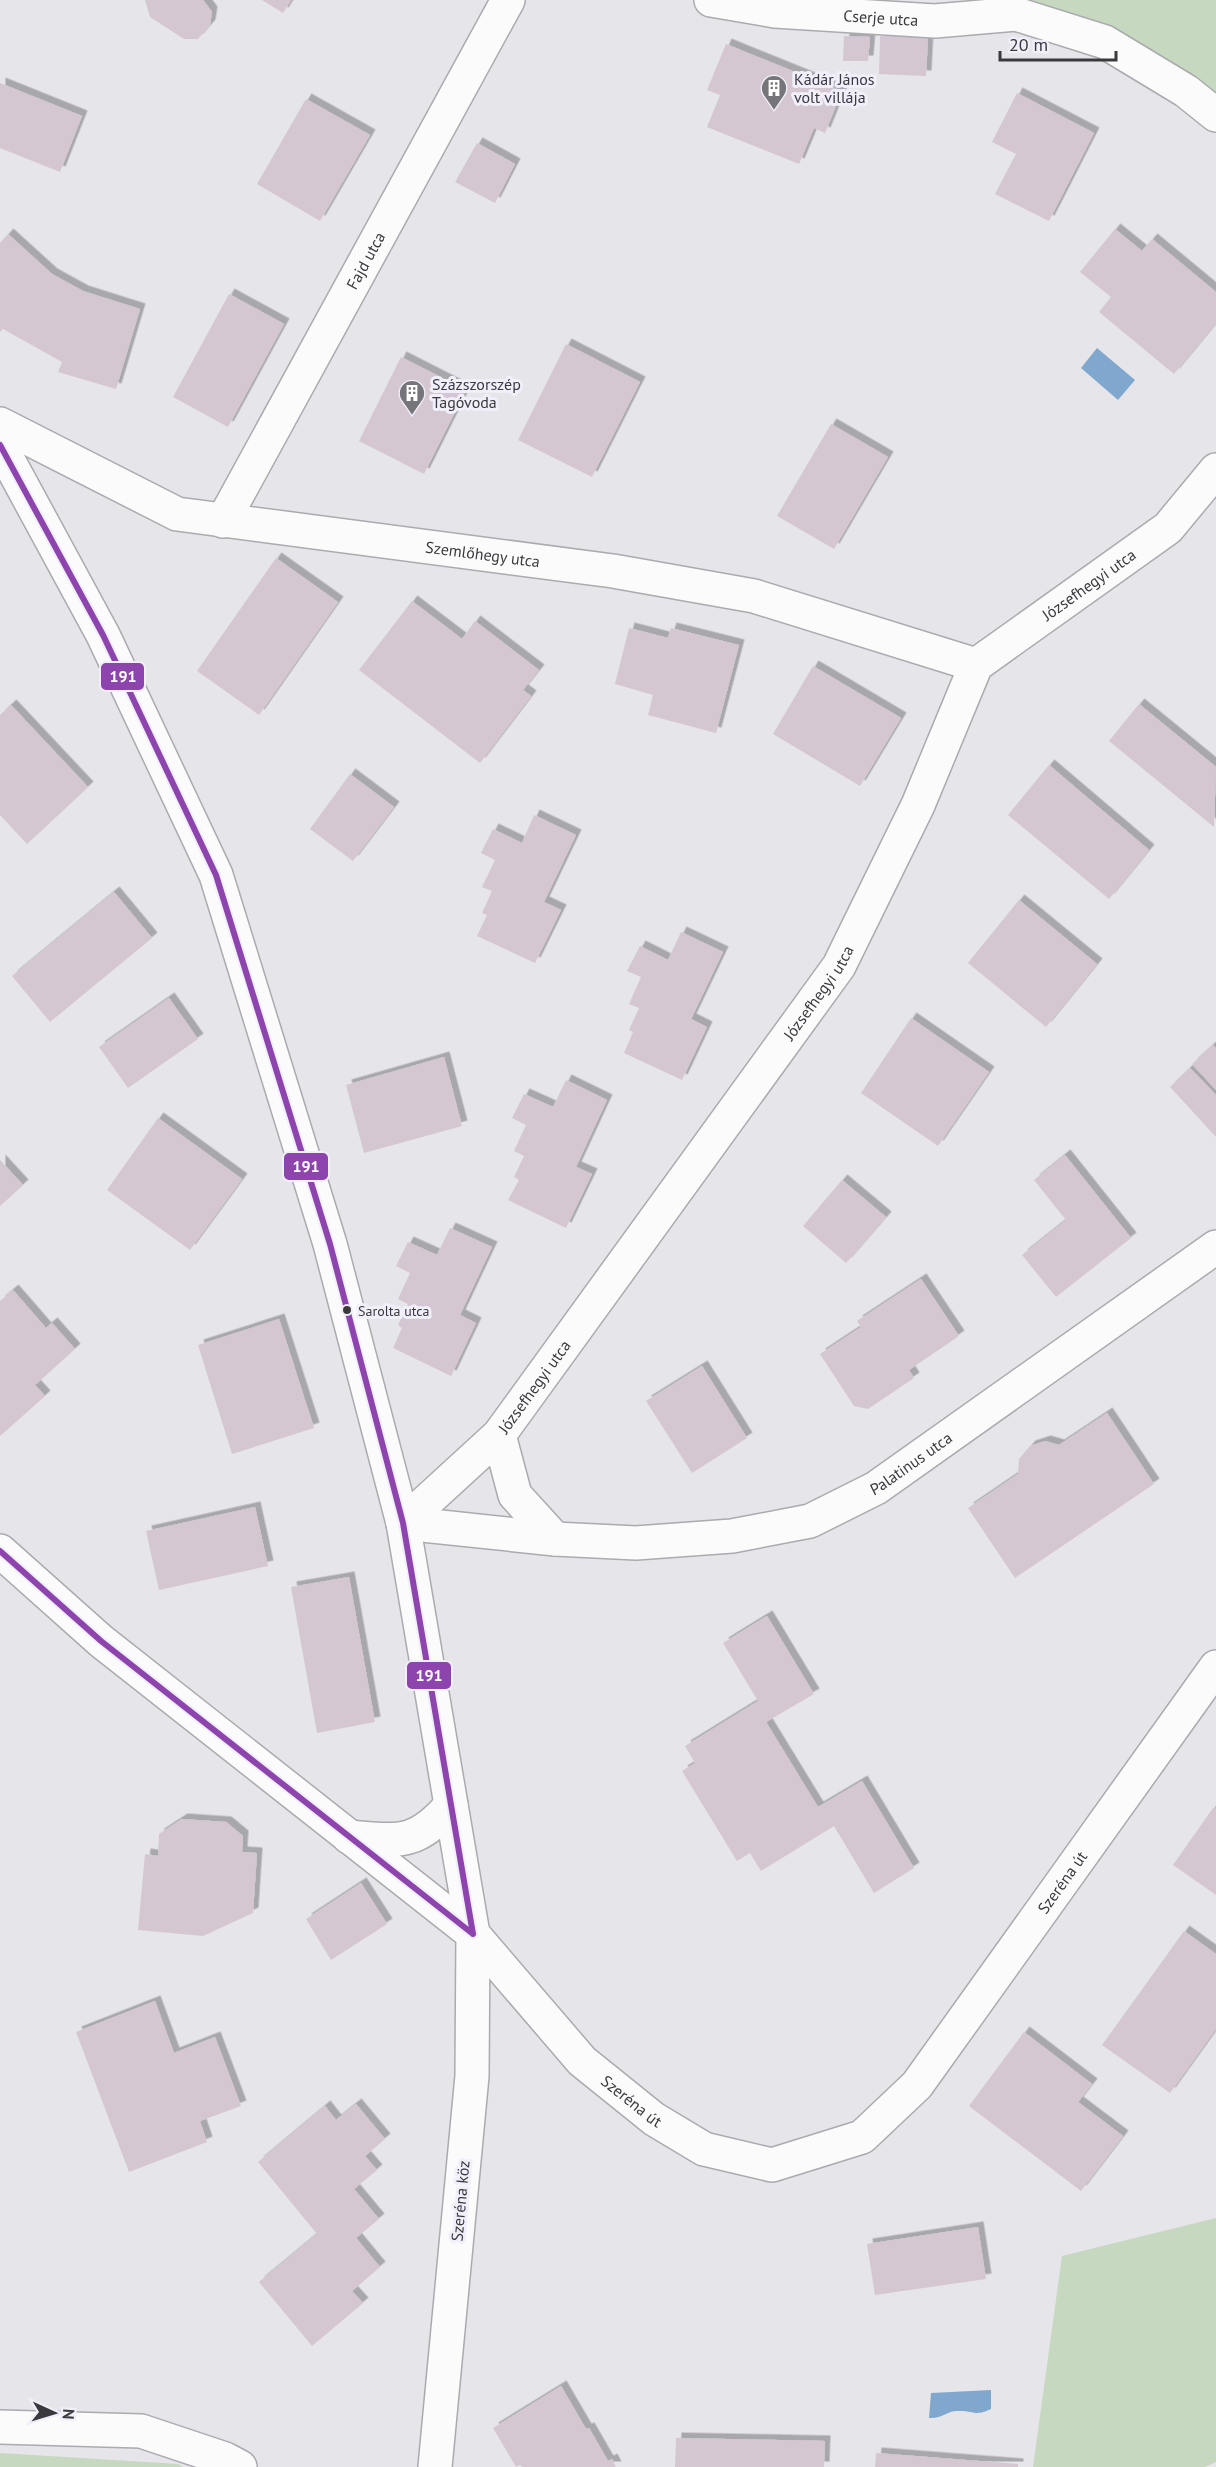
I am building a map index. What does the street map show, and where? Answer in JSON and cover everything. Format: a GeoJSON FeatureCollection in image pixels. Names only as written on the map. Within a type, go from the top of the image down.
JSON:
{"type":"FeatureCollection","features":[{"type":"Feature","properties":{"kind":"street","name":"Fajd utca"},"geometry":{"type":"LineString","coordinates":[[223,521],[508,0]]}},
{"type":"Feature","properties":{"kind":"street","name":"Cserje utca"},"geometry":{"type":"LineString","coordinates":[[711,0],[775,11],[935,21],[1007,7]]}},
{"type":"Feature","properties":{"kind":"street"},"geometry":{"type":"LineString","coordinates":[[1007,7],[1105,42],[1186,91],[1216,115]]}},
{"type":"Feature","properties":{"kind":"street","name":"Szemlőhegy utca"},"geometry":{"type":"LineString","coordinates":[[0,424],[177,514],[613,571],[754,596],[976,665]]}},
{"type":"Feature","properties":{"kind":"street"},"geometry":{"type":"LineString","coordinates":[[0,445],[103,635],[216,875],[330,1244],[403,1523],[473,1935]]}},
{"type":"Feature","properties":{"kind":"street","name":"Józsefhegyi utca"},"geometry":{"type":"LineString","coordinates":[[403,1523],[500,1436],[839,966],[918,805],[976,665],[1168,528],[1216,470]]}},
{"type":"Feature","properties":{"kind":"street","name":"Palatinus utca"},"geometry":{"type":"LineString","coordinates":[[403,1523],[555,1539],[636,1543],[732,1536],[810,1521],[876,1488],[1216,1246]]}},
{"type":"Feature","properties":{"kind":"street"},"geometry":{"type":"LineString","coordinates":[[500,1436],[515,1495],[555,1539]]}},
{"type":"Feature","properties":{"kind":"street","name":"Szeréna út"},"geometry":{"type":"LineString","coordinates":[[0,1551],[100,1641],[473,1935],[582,2061],[654,2119],[704,2149],[772,2165],[862,2137],[917,2085],[1216,1667]]}},
{"type":"Feature","properties":{"kind":"street"},"geometry":{"type":"LineString","coordinates":[[350,1837],[401,1841],[435,1824],[451,1805]]}},
{"type":"Feature","properties":{"kind":"street","name":"Szeréna köz"},"geometry":{"type":"LineString","coordinates":[[435,2467],[472,2076],[473,1935]]}},
{"type":"Feature","properties":{"kind":"street"},"geometry":{"type":"LineString","coordinates":[[0,2427],[141,2431],[225,2459],[240,2467]]}},
{"type":"Feature","properties":{"kind":"green space"},"geometry":{"type":"Polygon","coordinates":[[[997,0],[1216,0],[1216,115],[997,0]]]}},
{"type":"Feature","properties":{"kind":"green space"},"geometry":{"type":"Polygon","coordinates":[[[1216,2218],[1216,2462],[1205,2467],[1033,2467],[1062,2256],[1216,2218]]]}},
{"type":"Feature","properties":{"kind":"green space"},"geometry":{"type":"Polygon","coordinates":[[[0,2453],[178,2464],[183,2467],[0,2467],[0,2453]]]}},
{"type":"Feature","properties":{"kind":"water"},"geometry":{"type":"Polygon","coordinates":[[[1097,348],[1135,380],[1118,400],[1081,368],[1097,348]]]}},
{"type":"Feature","properties":{"kind":"water"},"geometry":{"type":"Polygon","coordinates":[[[991,2390],[991,2409],[978,2413],[953,2411],[929,2418],[931,2393],[991,2390]]]}},
{"type":"Feature","properties":{"kind":"building"},"geometry":{"type":"Polygon","coordinates":[[[145,0],[203,0],[212,12],[210,25],[198,39],[184,39],[150,17],[145,0]]]}},
{"type":"Feature","properties":{"kind":"building"},"geometry":{"type":"Polygon","coordinates":[[[262,0],[291,0],[283,13],[262,0]]]}},
{"type":"Feature","properties":{"kind":"building"},"geometry":{"type":"Polygon","coordinates":[[[844,36],[870,37],[868,61],[843,61],[844,36]]]}},
{"type":"Feature","properties":{"kind":"building"},"geometry":{"type":"Polygon","coordinates":[[[880,36],[928,38],[926,76],[879,74],[880,36]]]}},
{"type":"Feature","properties":{"kind":"building","name":"Kádár János volt villája"},"geometry":{"type":"Polygon","coordinates":[[[726,44],[842,91],[825,133],[814,128],[799,164],[707,127],[720,95],[707,90],[726,44]]]}},
{"type":"Feature","properties":{"kind":"building"},"geometry":{"type":"Polygon","coordinates":[[[0,83],[82,116],[60,172],[0,148],[0,83]]]}},
{"type":"Feature","properties":{"kind":"building"},"geometry":{"type":"Polygon","coordinates":[[[1017,93],[1094,133],[1049,221],[995,194],[1016,154],[992,142],[1017,93]]]}},
{"type":"Feature","properties":{"kind":"building"},"geometry":{"type":"Polygon","coordinates":[[[306,99],[370,135],[320,221],[257,184],[306,99]]]}},
{"type":"Feature","properties":{"kind":"building"},"geometry":{"type":"Polygon","coordinates":[[[477,143],[515,164],[495,203],[455,182],[477,143]]]}},
{"type":"Feature","properties":{"kind":"building"},"geometry":{"type":"Polygon","coordinates":[[[1115,229],[1142,251],[1152,239],[1216,292],[1216,323],[1174,374],[1099,312],[1111,297],[1080,272],[1115,229]]]}},
{"type":"Feature","properties":{"kind":"building"},"geometry":{"type":"Polygon","coordinates":[[[8,234],[52,274],[83,291],[140,309],[116,389],[58,372],[62,362],[3,329],[0,332],[0,243],[8,234]]]}},
{"type":"Feature","properties":{"kind":"building"},"geometry":{"type":"Polygon","coordinates":[[[229,294],[284,324],[228,427],[173,397],[229,294]]]}},
{"type":"Feature","properties":{"kind":"building"},"geometry":{"type":"Polygon","coordinates":[[[566,344],[640,382],[592,477],[518,440],[566,344]]]}},
{"type":"Feature","properties":{"kind":"building","name":"Százszorszép Tagóvoda"},"geometry":{"type":"Polygon","coordinates":[[[401,357],[466,390],[424,474],[359,441],[401,357]]]}},
{"type":"Feature","properties":{"kind":"building"},"geometry":{"type":"Polygon","coordinates":[[[831,424],[888,457],[834,549],[777,516],[831,424]]]}},
{"type":"Feature","properties":{"kind":"building"},"geometry":{"type":"Polygon","coordinates":[[[276,558],[338,602],[259,715],[197,671],[276,558]]]}},
{"type":"Feature","properties":{"kind":"building"},"geometry":{"type":"Polygon","coordinates":[[[412,601],[462,639],[475,621],[539,670],[523,690],[531,696],[480,763],[359,670],[412,601]]]}},
{"type":"Feature","properties":{"kind":"building"},"geometry":{"type":"Polygon","coordinates":[[[629,628],[668,638],[671,628],[739,645],[716,733],[648,715],[653,695],[615,684],[629,628]]]}},
{"type":"Feature","properties":{"kind":"building"},"geometry":{"type":"Polygon","coordinates":[[[813,666],[901,718],[860,786],[773,734],[813,666]]]}},
{"type":"Feature","properties":{"kind":"building"},"geometry":{"type":"Polygon","coordinates":[[[1139,704],[1216,767],[1214,827],[1109,741],[1139,704]]]}},
{"type":"Feature","properties":{"kind":"building"},"geometry":{"type":"Polygon","coordinates":[[[11,705],[88,787],[27,844],[0,815],[0,715],[11,705]]]}},
{"type":"Feature","properties":{"kind":"building"},"geometry":{"type":"Polygon","coordinates":[[[1049,765],[1149,850],[1109,899],[1008,815],[1049,765]]]}},
{"type":"Feature","properties":{"kind":"building"},"geometry":{"type":"Polygon","coordinates":[[[350,774],[394,807],[353,861],[310,829],[350,774]]]}},
{"type":"Feature","properties":{"kind":"building"},"geometry":{"type":"Polygon","coordinates":[[[534,815],[576,835],[544,902],[561,910],[535,963],[477,936],[487,915],[482,913],[492,891],[482,887],[495,860],[481,853],[493,829],[522,843],[534,815]]]}},
{"type":"Feature","properties":{"kind":"building"},"geometry":{"type":"Polygon","coordinates":[[[114,892],[152,938],[50,1022],[12,976],[114,892]]]}},
{"type":"Feature","properties":{"kind":"building"},"geometry":{"type":"Polygon","coordinates":[[[1019,900],[1097,964],[1046,1027],[968,963],[1019,900]]]}},
{"type":"Feature","properties":{"kind":"building"},"geometry":{"type":"Polygon","coordinates":[[[681,932],[723,952],[691,1019],[707,1027],[682,1080],[624,1053],[633,1032],[629,1030],[639,1008],[629,1004],[641,977],[627,971],[640,946],[668,960],[681,932]]]}},
{"type":"Feature","properties":{"kind":"building"},"geometry":{"type":"Polygon","coordinates":[[[169,998],[198,1039],[128,1088],[99,1047],[169,998]]]}},
{"type":"Feature","properties":{"kind":"building"},"geometry":{"type":"Polygon","coordinates":[[[911,1018],[989,1072],[938,1146],[861,1093],[911,1018]]]}},
{"type":"Feature","properties":{"kind":"building"},"geometry":{"type":"Polygon","coordinates":[[[1213,1045],[1216,1048],[1216,1090],[1192,1064],[1213,1045]]]}},
{"type":"Feature","properties":{"kind":"building"},"geometry":{"type":"Polygon","coordinates":[[[444,1057],[462,1126],[364,1153],[346,1085],[444,1057]]]}},
{"type":"Feature","properties":{"kind":"building"},"geometry":{"type":"Polygon","coordinates":[[[1190,1068],[1216,1095],[1216,1137],[1170,1087],[1190,1068]]]}},
{"type":"Feature","properties":{"kind":"building"},"geometry":{"type":"Polygon","coordinates":[[[566,1080],[607,1100],[576,1167],[592,1174],[566,1228],[508,1200],[519,1180],[514,1177],[524,1156],[514,1151],[526,1125],[512,1118],[524,1094],[553,1107],[566,1080]]]}},
{"type":"Feature","properties":{"kind":"building"},"geometry":{"type":"Polygon","coordinates":[[[158,1118],[242,1179],[190,1250],[107,1190],[158,1118]]]}},
{"type":"Feature","properties":{"kind":"building"},"geometry":{"type":"Polygon","coordinates":[[[1065,1155],[1131,1238],[1056,1297],[1022,1255],[1066,1220],[1034,1180],[1065,1155]]]}},
{"type":"Feature","properties":{"kind":"building"},"geometry":{"type":"Polygon","coordinates":[[[0,1160],[23,1185],[0,1206],[0,1160]]]}},
{"type":"Feature","properties":{"kind":"building"},"geometry":{"type":"Polygon","coordinates":[[[842,1180],[886,1217],[846,1263],[803,1226],[842,1180]]]}},
{"type":"Feature","properties":{"kind":"building"},"geometry":{"type":"Polygon","coordinates":[[[450,1228],[492,1247],[460,1315],[476,1323],[451,1376],[393,1348],[402,1328],[398,1325],[408,1304],[398,1299],[410,1273],[396,1266],[408,1242],[437,1255],[450,1228]]]}},
{"type":"Feature","properties":{"kind":"building"},"geometry":{"type":"Polygon","coordinates":[[[921,1279],[959,1336],[909,1370],[914,1378],[868,1409],[854,1406],[820,1354],[861,1327],[857,1321],[921,1279]]]}},
{"type":"Feature","properties":{"kind":"building"},"geometry":{"type":"Polygon","coordinates":[[[13,1290],[46,1328],[52,1323],[75,1349],[35,1385],[45,1396],[0,1436],[0,1301],[13,1290]]]}},
{"type":"Feature","properties":{"kind":"building"},"geometry":{"type":"Polygon","coordinates":[[[279,1319],[314,1428],[232,1454],[198,1345],[279,1319]]]}},
{"type":"Feature","properties":{"kind":"building"},"geometry":{"type":"Polygon","coordinates":[[[702,1366],[747,1438],[692,1473],[646,1401],[702,1366]]]}},
{"type":"Feature","properties":{"kind":"building"},"geometry":{"type":"Polygon","coordinates":[[[1107,1413],[1154,1484],[1015,1578],[968,1508],[1018,1474],[1019,1459],[1030,1446],[1045,1441],[1059,1445],[1107,1413]]]}},
{"type":"Feature","properties":{"kind":"building"},"geometry":{"type":"Polygon","coordinates":[[[255,1507],[268,1566],[159,1590],[146,1531],[255,1507]]]}},
{"type":"Feature","properties":{"kind":"building"},"geometry":{"type":"Polygon","coordinates":[[[349,1577],[375,1722],[317,1733],[291,1587],[349,1577]]]}},
{"type":"Feature","properties":{"kind":"building"},"geometry":{"type":"Polygon","coordinates":[[[767,1616],[814,1694],[766,1722],[818,1807],[862,1781],[914,1868],[874,1893],[834,1826],[761,1871],[750,1853],[737,1861],[682,1771],[695,1763],[685,1746],[758,1701],[723,1643],[767,1616]]]}},
{"type":"Feature","properties":{"kind":"building"},"geometry":{"type":"Polygon","coordinates":[[[1213,1808],[1216,1809],[1216,1895],[1173,1865],[1213,1808]]]}},
{"type":"Feature","properties":{"kind":"building"},"geometry":{"type":"Polygon","coordinates":[[[182,1819],[226,1822],[243,1836],[242,1852],[257,1853],[253,1913],[203,1936],[138,1930],[145,1854],[158,1856],[159,1834],[182,1819]]]}},
{"type":"Feature","properties":{"kind":"building"},"geometry":{"type":"Polygon","coordinates":[[[361,1883],[387,1924],[331,1960],[306,1919],[361,1883]]]}},
{"type":"Feature","properties":{"kind":"building"},"geometry":{"type":"Polygon","coordinates":[[[1184,1931],[1216,1954],[1216,2029],[1170,2093],[1102,2045],[1184,1931]]]}},
{"type":"Feature","properties":{"kind":"building"},"geometry":{"type":"Polygon","coordinates":[[[155,2001],[174,2053],[215,2037],[241,2106],[200,2121],[207,2142],[129,2172],[76,2032],[155,2001]]]}},
{"type":"Feature","properties":{"kind":"building"},"geometry":{"type":"Polygon","coordinates":[[[1024,2032],[1092,2084],[1078,2102],[1123,2136],[1081,2191],[969,2106],[1024,2032]]]}},
{"type":"Feature","properties":{"kind":"building"},"geometry":{"type":"Polygon","coordinates":[[[356,2104],[385,2139],[365,2156],[377,2170],[354,2189],[379,2219],[356,2238],[380,2267],[352,2291],[363,2303],[312,2346],[259,2282],[317,2234],[258,2162],[325,2106],[336,2120],[356,2104]]]}},
{"type":"Feature","properties":{"kind":"building"},"geometry":{"type":"Polygon","coordinates":[[[978,2227],[986,2279],[875,2295],[867,2244],[978,2227]]]}},
{"type":"Feature","properties":{"kind":"building"},"geometry":{"type":"Polygon","coordinates":[[[561,2386],[586,2429],[589,2428],[608,2461],[612,2459],[616,2467],[522,2467],[520,2465],[516,2467],[493,2428],[561,2386]]]}},
{"type":"Feature","properties":{"kind":"building"},"geometry":{"type":"Polygon","coordinates":[[[676,2438],[825,2441],[824,2467],[675,2467],[676,2438]]]}},
{"type":"Feature","properties":{"kind":"building"},"geometry":{"type":"Polygon","coordinates":[[[876,2453],[1018,2464],[1018,2467],[875,2467],[876,2453]]]}},
{"type":"Feature","properties":{"kind":"transit line","name":"191"},"geometry":{"type":"LineString","coordinates":[[0,445],[103,635],[216,875],[330,1244],[403,1523],[473,1934]]}},
{"type":"Feature","properties":{"kind":"transit line","name":"191"},"geometry":{"type":"LineString","coordinates":[[0,1551],[101,1641],[473,1934]]}},
{"type":"Feature","properties":{"kind":"place","name":"Kádár János volt villája"},"geometry":{"type":"Point","coordinates":[774,111]}},
{"type":"Feature","properties":{"kind":"place","name":"Százszorszép Tagóvoda"},"geometry":{"type":"Point","coordinates":[412,416]}},
{"type":"Feature","properties":{"kind":"place","name":"Sarolta utca"},"geometry":{"type":"Point","coordinates":[347,1310]}}]}
